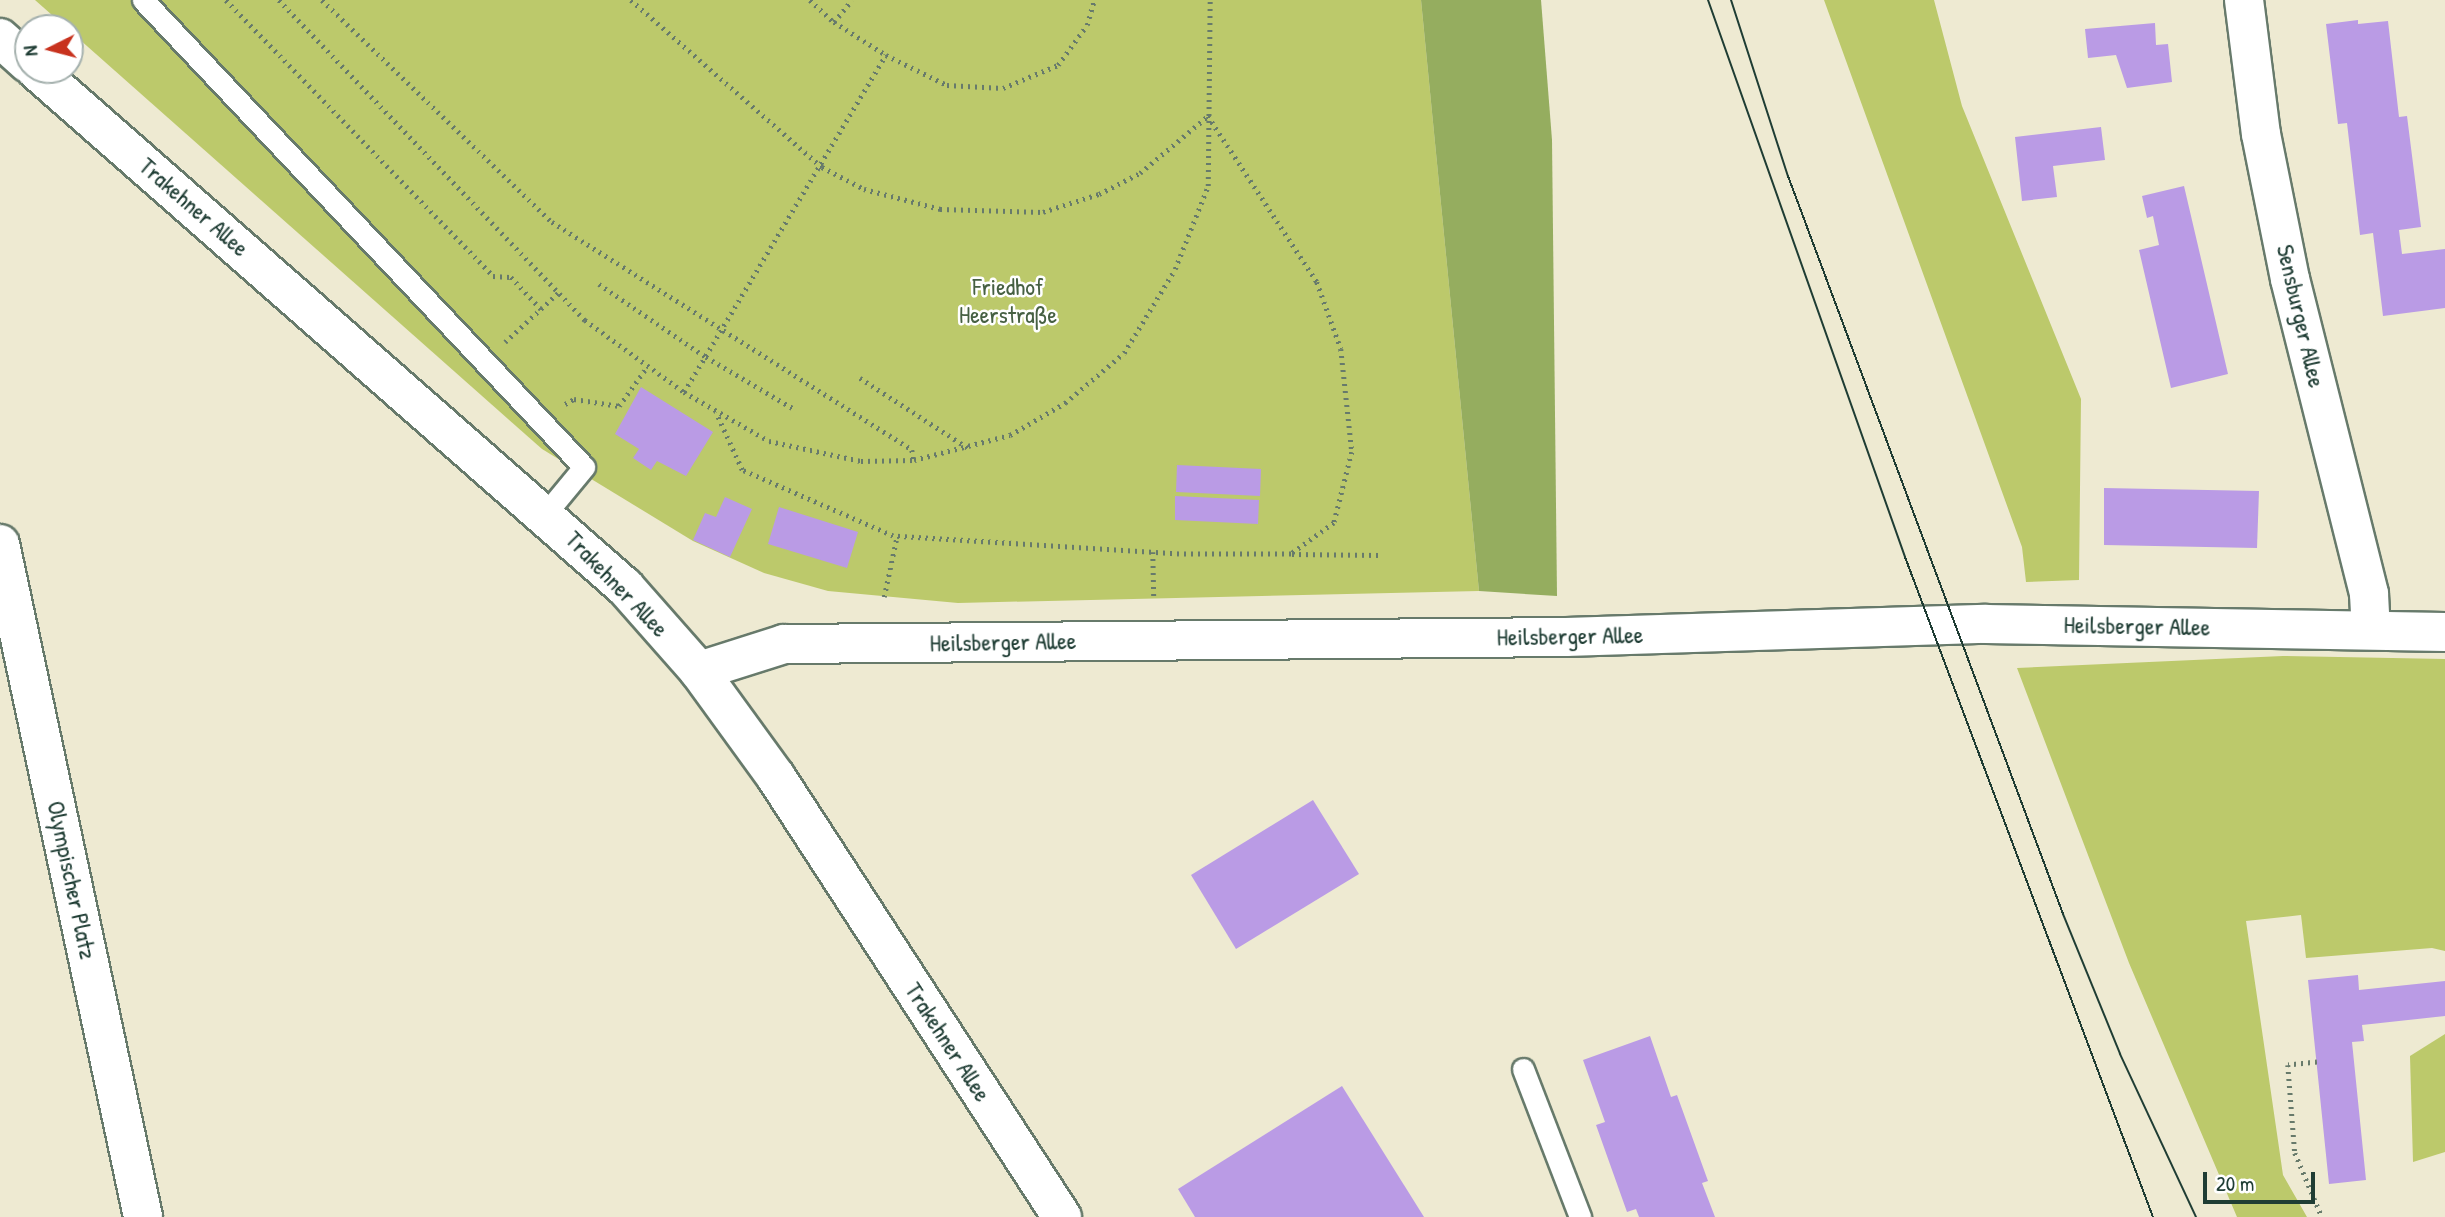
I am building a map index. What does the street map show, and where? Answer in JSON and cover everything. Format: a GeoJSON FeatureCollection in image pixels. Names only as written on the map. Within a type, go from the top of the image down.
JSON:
{"type":"FeatureCollection","features":[{"type":"Feature","properties":{"kind":"street","name":"Sensburger Allee"},"geometry":{"type":"LineString","coordinates":[[2244,0],[2266,160],[2290,279],[2370,594],[2371,629]]}},
{"type":"Feature","properties":{"kind":"street"},"geometry":{"type":"LineString","coordinates":[[0,38],[14,50]]}},
{"type":"Feature","properties":{"kind":"street","name":"Trakehner Allee"},"geometry":{"type":"LineString","coordinates":[[52,84],[546,513],[625,587],[699,671],[776,776],[1062,1217]]}},
{"type":"Feature","properties":{"kind":"street","name":"Olympischer Platz"},"geometry":{"type":"LineString","coordinates":[[0,544],[143,1217]]}},
{"type":"Feature","properties":{"kind":"street","name":"Heilsberger Allee"},"geometry":{"type":"LineString","coordinates":[[699,671],[784,644],[1566,637],[1986,624],[2445,632]]}},
{"type":"Feature","properties":{"kind":"lane"},"geometry":{"type":"LineString","coordinates":[[143,0],[584,467],[546,513]]}},
{"type":"Feature","properties":{"kind":"lane"},"geometry":{"type":"LineString","coordinates":[[1523,1069],[1580,1217]]}},
{"type":"Feature","properties":{"kind":"path"},"geometry":{"type":"LineString","coordinates":[[226,0],[493,276],[511,278],[541,309]]}},
{"type":"Feature","properties":{"kind":"path"},"geometry":{"type":"LineString","coordinates":[[279,0],[558,293],[647,367],[716,413],[769,441],[861,461],[914,460],[1010,435],[1065,403],[1124,353],[1175,269],[1208,186],[1210,0]]}},
{"type":"Feature","properties":{"kind":"path"},"geometry":{"type":"LineString","coordinates":[[322,0],[552,222],[722,333],[912,450],[914,460]]}},
{"type":"Feature","properties":{"kind":"path"},"geometry":{"type":"LineString","coordinates":[[631,0],[822,167],[864,189],[940,209],[1043,212],[1099,194],[1140,173],[1208,116]]}},
{"type":"Feature","properties":{"kind":"path"},"geometry":{"type":"LineString","coordinates":[[810,0],[834,22],[886,55],[947,85],[1003,88],[1058,65],[1087,25],[1094,0]]}},
{"type":"Feature","properties":{"kind":"path"},"geometry":{"type":"LineString","coordinates":[[834,22],[852,0]]}},
{"type":"Feature","properties":{"kind":"path"},"geometry":{"type":"LineString","coordinates":[[684,393],[822,167],[886,55]]}},
{"type":"Feature","properties":{"kind":"path"},"geometry":{"type":"LineString","coordinates":[[1208,116],[1317,282],[1341,349],[1352,452],[1334,523],[1291,554]]}},
{"type":"Feature","properties":{"kind":"path"},"geometry":{"type":"LineString","coordinates":[[599,284],[706,357],[796,410]]}},
{"type":"Feature","properties":{"kind":"path"},"geometry":{"type":"LineString","coordinates":[[484,362],[558,293]]}},
{"type":"Feature","properties":{"kind":"path"},"geometry":{"type":"LineString","coordinates":[[552,411],[574,399],[619,406],[647,367]]}},
{"type":"Feature","properties":{"kind":"path"},"geometry":{"type":"LineString","coordinates":[[860,378],[968,448]]}},
{"type":"Feature","properties":{"kind":"path"},"geometry":{"type":"LineString","coordinates":[[716,413],[742,470],[897,536],[1153,552],[1380,555]]}},
{"type":"Feature","properties":{"kind":"path"},"geometry":{"type":"LineString","coordinates":[[884,597],[897,536]]}},
{"type":"Feature","properties":{"kind":"path"},"geometry":{"type":"LineString","coordinates":[[1153,552],[1154,599]]}},
{"type":"Feature","properties":{"kind":"path"},"geometry":{"type":"LineString","coordinates":[[2317,1062],[2288,1066],[2295,1153],[2322,1217]]}},
{"type":"Feature","properties":{"kind":"green space","name":"Friedhof Heerstraße"},"geometry":{"type":"Polygon","coordinates":[[[35,0],[1421,0],[1479,591],[958,603],[828,591],[764,573],[693,541],[542,449],[84,43],[84,14],[51,14],[35,0]]]}},
{"type":"Feature","properties":{"kind":"green space"},"geometry":{"type":"Polygon","coordinates":[[[1421,0],[1541,0],[1552,140],[1557,596],[1479,591],[1421,0]]]}},
{"type":"Feature","properties":{"kind":"green space"},"geometry":{"type":"Polygon","coordinates":[[[1824,0],[1934,0],[1962,106],[2081,399],[2079,580],[2026,582],[2022,547],[1824,0]]]}},
{"type":"Feature","properties":{"kind":"green space"},"geometry":{"type":"Polygon","coordinates":[[[2283,656],[2445,659],[2445,951],[2432,948],[2306,958],[2301,915],[2246,921],[2283,1175],[2307,1217],[2237,1217],[2129,963],[2017,668],[2283,656]]]}},
{"type":"Feature","properties":{"kind":"green space"},"geometry":{"type":"Polygon","coordinates":[[[2445,1034],[2445,1152],[2413,1162],[2410,1056],[2445,1034]]]}},
{"type":"Feature","properties":{"kind":"building"},"geometry":{"type":"Polygon","coordinates":[[[2358,20],[2358,24],[2388,21],[2399,117],[2407,116],[2421,227],[2399,230],[2402,254],[2445,249],[2445,308],[2383,316],[2373,233],[2360,235],[2347,123],[2338,124],[2326,24],[2358,20]]]}},
{"type":"Feature","properties":{"kind":"building"},"geometry":{"type":"Polygon","coordinates":[[[2155,23],[2156,45],[2168,44],[2172,82],[2127,88],[2116,55],[2088,58],[2085,29],[2155,23]]]}},
{"type":"Feature","properties":{"kind":"building"},"geometry":{"type":"Polygon","coordinates":[[[2101,127],[2105,160],[2053,166],[2057,197],[2022,201],[2015,137],[2101,127]]]}},
{"type":"Feature","properties":{"kind":"building"},"geometry":{"type":"Polygon","coordinates":[[[2184,186],[2228,374],[2171,388],[2139,250],[2159,245],[2153,216],[2147,218],[2142,196],[2184,186]]]}},
{"type":"Feature","properties":{"kind":"building"},"geometry":{"type":"Polygon","coordinates":[[[641,387],[713,432],[686,476],[657,461],[651,470],[633,458],[639,449],[615,434],[641,387]]]}},
{"type":"Feature","properties":{"kind":"building"},"geometry":{"type":"Polygon","coordinates":[[[1177,465],[1261,469],[1260,496],[1176,492],[1177,465]]]}},
{"type":"Feature","properties":{"kind":"building"},"geometry":{"type":"Polygon","coordinates":[[[2104,488],[2259,491],[2257,548],[2104,545],[2104,488]]]}},
{"type":"Feature","properties":{"kind":"building"},"geometry":{"type":"Polygon","coordinates":[[[1175,496],[1259,500],[1258,524],[1175,520],[1175,496]]]}},
{"type":"Feature","properties":{"kind":"building"},"geometry":{"type":"Polygon","coordinates":[[[725,497],[752,509],[730,557],[693,540],[705,513],[716,517],[725,497]]]}},
{"type":"Feature","properties":{"kind":"building"},"geometry":{"type":"Polygon","coordinates":[[[779,507],[858,532],[847,568],[768,544],[779,507]]]}},
{"type":"Feature","properties":{"kind":"building"},"geometry":{"type":"Polygon","coordinates":[[[1313,800],[1359,874],[1236,949],[1191,875],[1313,800]]]}},
{"type":"Feature","properties":{"kind":"building"},"geometry":{"type":"Polygon","coordinates":[[[2358,975],[2359,990],[2445,981],[2445,1016],[2362,1025],[2364,1041],[2352,1042],[2366,1180],[2329,1184],[2308,980],[2358,975]]]}},
{"type":"Feature","properties":{"kind":"building"},"geometry":{"type":"Polygon","coordinates":[[[1650,1036],[1671,1097],[1677,1095],[1708,1181],[1702,1183],[1715,1217],[1639,1217],[1636,1209],[1627,1212],[1596,1125],[1605,1122],[1583,1060],[1650,1036]]]}},
{"type":"Feature","properties":{"kind":"building"},"geometry":{"type":"Polygon","coordinates":[[[1342,1086],[1424,1217],[1195,1217],[1178,1189],[1342,1086]]]}},
{"type":"Feature","properties":{"kind":"tram line"},"geometry":{"type":"LineString","coordinates":[[1708,0],[1905,557],[2153,1217]]}},
{"type":"Feature","properties":{"kind":"tram line"},"geometry":{"type":"LineString","coordinates":[[1731,0],[1788,176],[2063,914],[2120,1054],[2196,1217]]}}]}
